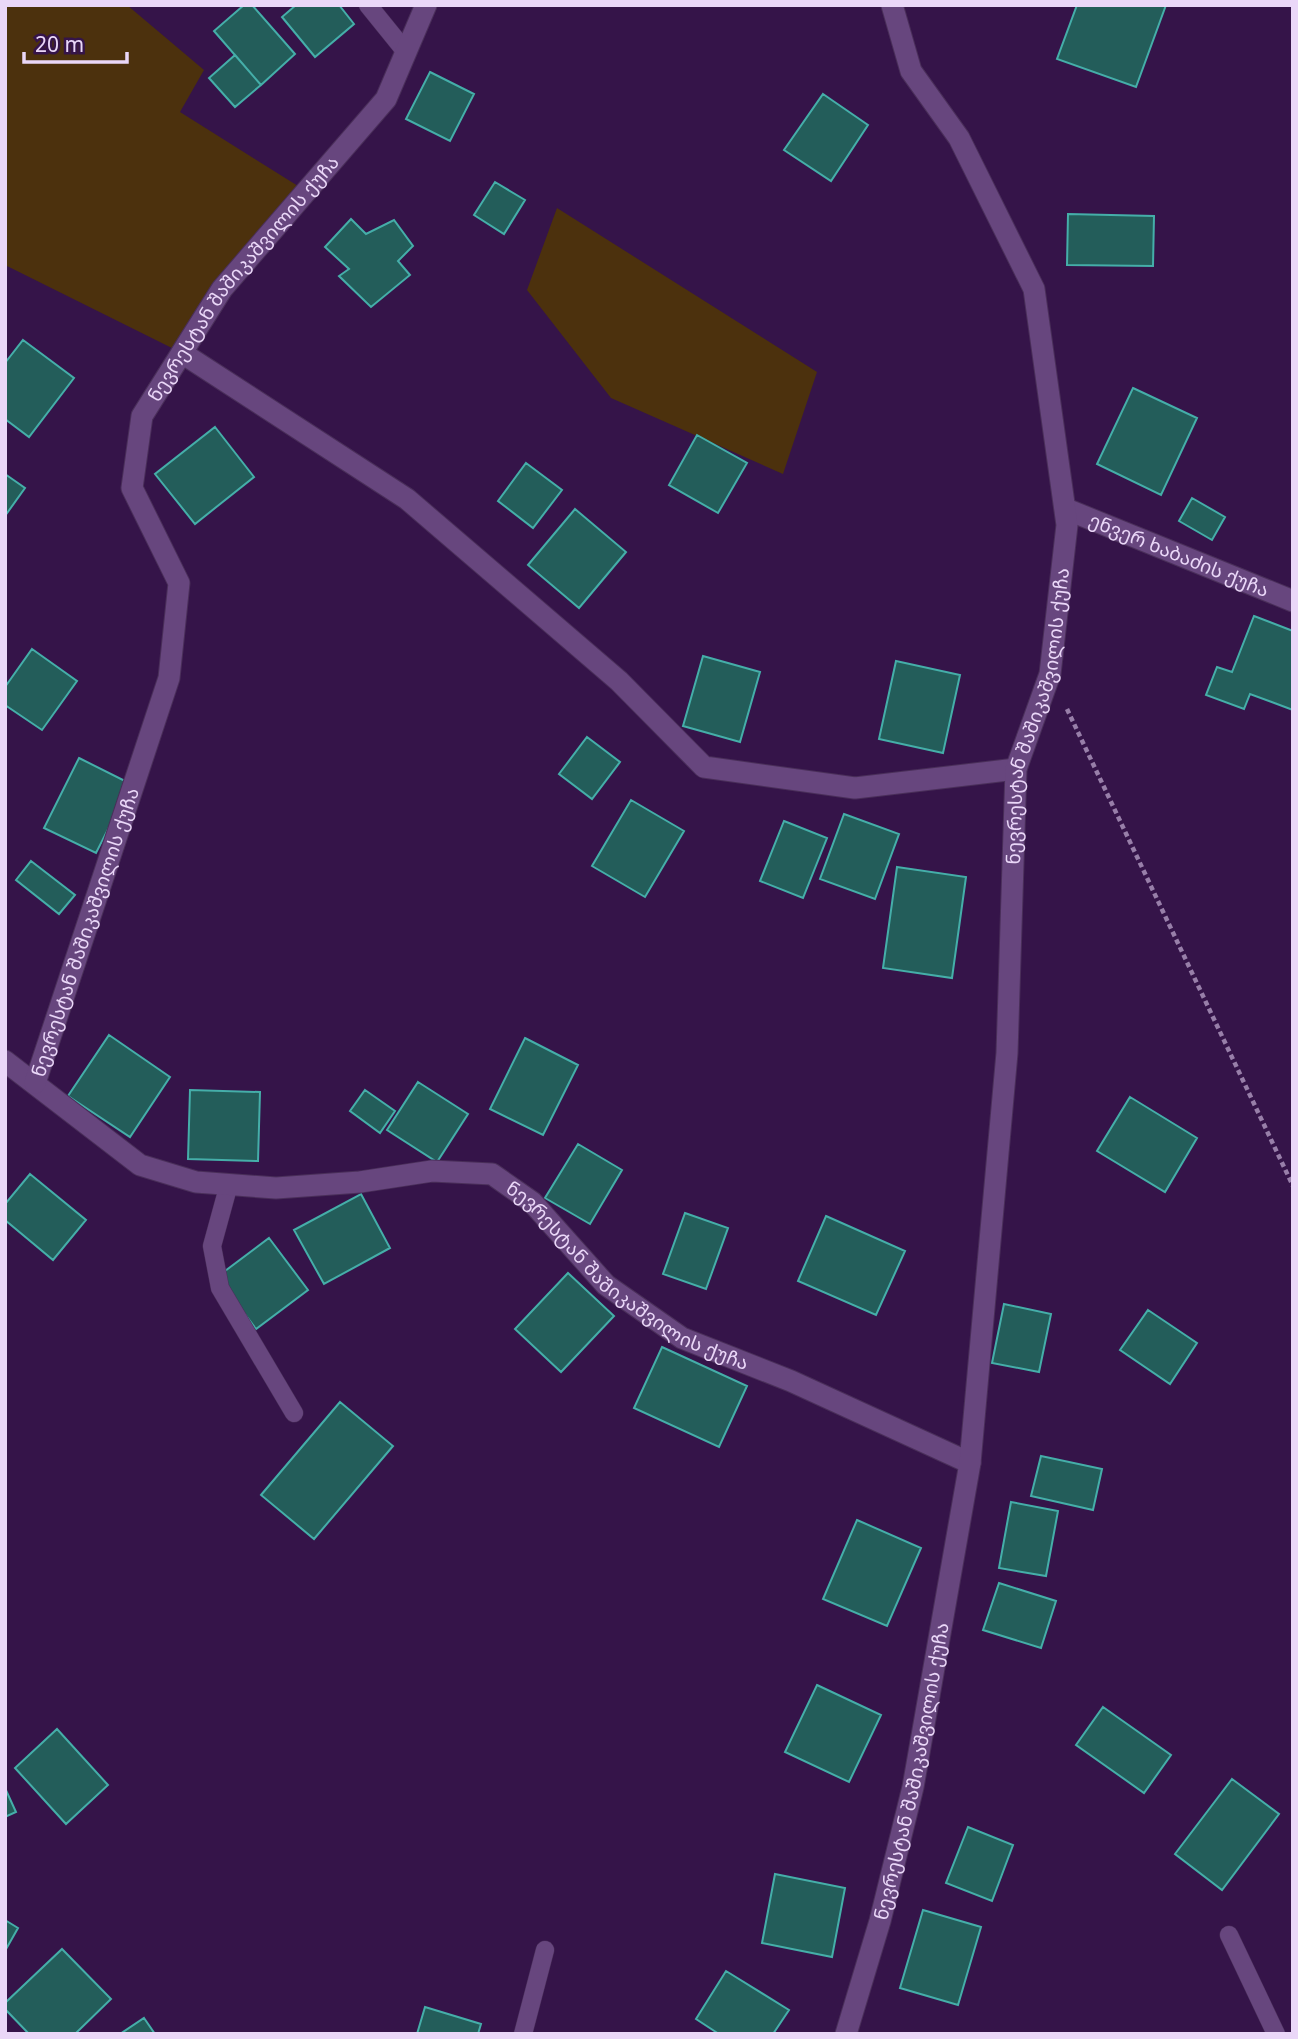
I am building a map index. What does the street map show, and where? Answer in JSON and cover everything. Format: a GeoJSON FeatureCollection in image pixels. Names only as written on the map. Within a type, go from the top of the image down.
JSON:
{"type":"FeatureCollection","features":[{"type":"Feature","properties":{"kind":"street","name":"ნევრესტან შაშიკაშვილის ქუჩა"},"geometry":{"type":"LineString","coordinates":[[426,5],[386,99],[222,289],[142,416],[132,488],[179,583],[169,678],[35,1083],[140,1165],[197,1182],[276,1188],[360,1182],[432,1171],[492,1174],[532,1202],[606,1284],[682,1338],[791,1381],[970,1463]]}},
{"type":"Feature","properties":{"kind":"street","name":"ნევრესტან შაშიკაშვილის ქუჩა"},"geometry":{"type":"LineString","coordinates":[[846,2034],[880,1921],[913,1787],[970,1463],[1007,1053],[1016,769],[1050,674],[1068,525],[1034,289],[959,138],[911,71],[892,5]]}},
{"type":"Feature","properties":{"kind":"street"},"geometry":{"type":"LineString","coordinates":[[182,353],[407,499],[619,681],[704,768],[855,788],[1016,769]]}},
{"type":"Feature","properties":{"kind":"street","name":"ენვერ ხაბაძის ქუჩა"},"geometry":{"type":"LineString","coordinates":[[1066,509],[1293,601]]}},
{"type":"Feature","properties":{"kind":"street"},"geometry":{"type":"LineString","coordinates":[[5,1061],[35,1083]]}},
{"type":"Feature","properties":{"kind":"lane"},"geometry":{"type":"LineString","coordinates":[[368,5],[406,52]]}},
{"type":"Feature","properties":{"kind":"lane"},"geometry":{"type":"LineString","coordinates":[[229,1184],[212,1247],[220,1288],[294,1413]]}},
{"type":"Feature","properties":{"kind":"lane"},"geometry":{"type":"LineString","coordinates":[[1229,1935],[1276,2034]]}},
{"type":"Feature","properties":{"kind":"lane"},"geometry":{"type":"LineString","coordinates":[[523,2034],[545,1950]]}},
{"type":"Feature","properties":{"kind":"path"},"geometry":{"type":"LineString","coordinates":[[1050,674],[1293,1186]]}},
{"type":"Feature","properties":{"kind":"shaded area"},"geometry":{"type":"Polygon","coordinates":[[[5,5],[127,5],[204,70],[180,112],[306,191],[182,353],[5,265],[5,5]]]}},
{"type":"Feature","properties":{"kind":"shaded area"},"geometry":{"type":"Polygon","coordinates":[[[557,208],[817,372],[783,474],[611,398],[527,290],[557,208]]]}},
{"type":"Feature","properties":{"kind":"building"},"geometry":{"type":"Polygon","coordinates":[[[244,5],[252,5],[295,54],[261,85],[214,31],[244,5]]]}},
{"type":"Feature","properties":{"kind":"building"},"geometry":{"type":"Polygon","coordinates":[[[296,5],[339,5],[354,24],[315,57],[282,17],[296,5]]]}},
{"type":"Feature","properties":{"kind":"building"},"geometry":{"type":"Polygon","coordinates":[[[1077,5],[1166,5],[1136,87],[1057,59],[1077,5]]]}},
{"type":"Feature","properties":{"kind":"building"},"geometry":{"type":"Polygon","coordinates":[[[235,55],[261,85],[235,107],[209,78],[235,55]]]}},
{"type":"Feature","properties":{"kind":"building"},"geometry":{"type":"Polygon","coordinates":[[[430,72],[474,94],[450,141],[406,119],[430,72]]]}},
{"type":"Feature","properties":{"kind":"building"},"geometry":{"type":"Polygon","coordinates":[[[823,94],[868,125],[831,181],[784,150],[823,94]]]}},
{"type":"Feature","properties":{"kind":"building"},"geometry":{"type":"Polygon","coordinates":[[[495,182],[525,200],[504,234],[474,215],[495,182]]]}},
{"type":"Feature","properties":{"kind":"building"},"geometry":{"type":"Polygon","coordinates":[[[1068,214],[1154,216],[1153,266],[1067,265],[1068,214]]]}},
{"type":"Feature","properties":{"kind":"building"},"geometry":{"type":"Polygon","coordinates":[[[351,219],[366,234],[394,220],[413,246],[398,261],[410,275],[371,307],[339,276],[349,269],[325,247],[351,219]]]}},
{"type":"Feature","properties":{"kind":"building"},"geometry":{"type":"Polygon","coordinates":[[[23,340],[74,378],[29,437],[5,419],[5,363],[23,340]]]}},
{"type":"Feature","properties":{"kind":"building"},"geometry":{"type":"Polygon","coordinates":[[[1133,388],[1197,418],[1161,495],[1097,464],[1133,388]]]}},
{"type":"Feature","properties":{"kind":"building"},"geometry":{"type":"Polygon","coordinates":[[[215,427],[254,477],[195,524],[155,474],[215,427]]]}},
{"type":"Feature","properties":{"kind":"building"},"geometry":{"type":"Polygon","coordinates":[[[697,435],[747,463],[718,513],[669,485],[697,435]]]}},
{"type":"Feature","properties":{"kind":"building"},"geometry":{"type":"Polygon","coordinates":[[[526,463],[562,490],[533,528],[498,501],[526,463]]]}},
{"type":"Feature","properties":{"kind":"building"},"geometry":{"type":"Polygon","coordinates":[[[5,474],[25,488],[5,516],[5,474]]]}},
{"type":"Feature","properties":{"kind":"building"},"geometry":{"type":"Polygon","coordinates":[[[1192,498],[1225,517],[1212,540],[1179,521],[1192,498]]]}},
{"type":"Feature","properties":{"kind":"building"},"geometry":{"type":"Polygon","coordinates":[[[575,509],[626,552],[579,608],[528,565],[575,509]]]}},
{"type":"Feature","properties":{"kind":"building"},"geometry":{"type":"Polygon","coordinates":[[[1254,616],[1293,631],[1293,710],[1250,694],[1244,709],[1206,695],[1217,667],[1232,672],[1254,616]]]}},
{"type":"Feature","properties":{"kind":"building"},"geometry":{"type":"Polygon","coordinates":[[[32,649],[77,681],[42,730],[5,705],[5,687],[32,649]]]}},
{"type":"Feature","properties":{"kind":"building"},"geometry":{"type":"Polygon","coordinates":[[[703,656],[760,672],[740,742],[683,726],[703,656]]]}},
{"type":"Feature","properties":{"kind":"building"},"geometry":{"type":"Polygon","coordinates":[[[896,661],[960,675],[943,753],[879,739],[896,661]]]}},
{"type":"Feature","properties":{"kind":"building"},"geometry":{"type":"Polygon","coordinates":[[[587,737],[620,762],[592,799],[559,774],[587,737]]]}},
{"type":"Feature","properties":{"kind":"building"},"geometry":{"type":"Polygon","coordinates":[[[79,758],[131,784],[96,853],[44,828],[79,758]]]}},
{"type":"Feature","properties":{"kind":"building"},"geometry":{"type":"Polygon","coordinates":[[[631,800],[684,831],[645,897],[592,866],[631,800]]]}},
{"type":"Feature","properties":{"kind":"building"},"geometry":{"type":"Polygon","coordinates":[[[844,814],[899,834],[875,899],[820,879],[844,814]]]}},
{"type":"Feature","properties":{"kind":"building"},"geometry":{"type":"Polygon","coordinates":[[[784,821],[827,838],[803,898],[760,881],[784,821]]]}},
{"type":"Feature","properties":{"kind":"building"},"geometry":{"type":"Polygon","coordinates":[[[31,861],[75,895],[59,914],[16,880],[31,861]]]}},
{"type":"Feature","properties":{"kind":"building"},"geometry":{"type":"Polygon","coordinates":[[[897,867],[966,877],[952,978],[883,968],[897,867]]]}},
{"type":"Feature","properties":{"kind":"building"},"geometry":{"type":"Polygon","coordinates":[[[109,1035],[170,1077],[130,1137],[68,1096],[109,1035]]]}},
{"type":"Feature","properties":{"kind":"building"},"geometry":{"type":"Polygon","coordinates":[[[525,1038],[578,1065],[543,1135],[490,1109],[525,1038]]]}},
{"type":"Feature","properties":{"kind":"building"},"geometry":{"type":"Polygon","coordinates":[[[418,1082],[468,1114],[437,1162],[387,1130],[418,1082]]]}},
{"type":"Feature","properties":{"kind":"building"},"geometry":{"type":"Polygon","coordinates":[[[190,1090],[260,1092],[258,1161],[188,1159],[190,1090]]]}},
{"type":"Feature","properties":{"kind":"building"},"geometry":{"type":"Polygon","coordinates":[[[365,1090],[395,1111],[380,1133],[350,1111],[365,1090]]]}},
{"type":"Feature","properties":{"kind":"building"},"geometry":{"type":"Polygon","coordinates":[[[1130,1097],[1197,1138],[1165,1192],[1097,1151],[1130,1097]]]}},
{"type":"Feature","properties":{"kind":"building"},"geometry":{"type":"Polygon","coordinates":[[[578,1144],[622,1170],[590,1224],[545,1198],[578,1144]]]}},
{"type":"Feature","properties":{"kind":"building"},"geometry":{"type":"Polygon","coordinates":[[[30,1174],[86,1220],[53,1260],[5,1220],[5,1204],[30,1174]]]}},
{"type":"Feature","properties":{"kind":"building"},"geometry":{"type":"Polygon","coordinates":[[[361,1194],[390,1248],[324,1284],[294,1230],[361,1194]]]}},
{"type":"Feature","properties":{"kind":"building"},"geometry":{"type":"Polygon","coordinates":[[[685,1213],[728,1228],[706,1289],[663,1274],[685,1213]]]}},
{"type":"Feature","properties":{"kind":"building"},"geometry":{"type":"Polygon","coordinates":[[[826,1216],[905,1251],[876,1315],[798,1281],[826,1216]]]}},
{"type":"Feature","properties":{"kind":"building"},"geometry":{"type":"Polygon","coordinates":[[[269,1238],[308,1290],[256,1329],[217,1277],[269,1238]]]}},
{"type":"Feature","properties":{"kind":"building"},"geometry":{"type":"Polygon","coordinates":[[[568,1273],[614,1316],[561,1372],[515,1329],[568,1273]]]}},
{"type":"Feature","properties":{"kind":"building"},"geometry":{"type":"Polygon","coordinates":[[[1004,1304],[1051,1314],[1039,1372],[992,1363],[1004,1304]]]}},
{"type":"Feature","properties":{"kind":"building"},"geometry":{"type":"Polygon","coordinates":[[[1148,1310],[1197,1343],[1170,1384],[1120,1350],[1148,1310]]]}},
{"type":"Feature","properties":{"kind":"building"},"geometry":{"type":"Polygon","coordinates":[[[662,1347],[747,1386],[719,1447],[634,1408],[662,1347]]]}},
{"type":"Feature","properties":{"kind":"building"},"geometry":{"type":"Polygon","coordinates":[[[340,1402],[393,1446],[314,1539],[261,1495],[340,1402]]]}},
{"type":"Feature","properties":{"kind":"building"},"geometry":{"type":"Polygon","coordinates":[[[1041,1456],[1102,1469],[1093,1510],[1031,1496],[1041,1456]]]}},
{"type":"Feature","properties":{"kind":"building"},"geometry":{"type":"Polygon","coordinates":[[[1011,1502],[1058,1511],[1046,1576],[999,1568],[1011,1502]]]}},
{"type":"Feature","properties":{"kind":"building"},"geometry":{"type":"Polygon","coordinates":[[[857,1520],[921,1548],[887,1626],[823,1599],[857,1520]]]}},
{"type":"Feature","properties":{"kind":"building"},"geometry":{"type":"Polygon","coordinates":[[[999,1583],[1056,1601],[1041,1648],[983,1630],[999,1583]]]}},
{"type":"Feature","properties":{"kind":"building"},"geometry":{"type":"Polygon","coordinates":[[[817,1685],[881,1715],[849,1782],[785,1752],[817,1685]]]}},
{"type":"Feature","properties":{"kind":"building"},"geometry":{"type":"Polygon","coordinates":[[[1103,1707],[1171,1755],[1144,1793],[1076,1745],[1103,1707]]]}},
{"type":"Feature","properties":{"kind":"building"},"geometry":{"type":"Polygon","coordinates":[[[57,1729],[108,1785],[66,1824],[15,1768],[57,1729]]]}},
{"type":"Feature","properties":{"kind":"building"},"geometry":{"type":"Polygon","coordinates":[[[1232,1779],[1279,1814],[1222,1890],[1175,1854],[1232,1779]]]}},
{"type":"Feature","properties":{"kind":"building"},"geometry":{"type":"Polygon","coordinates":[[[5,1788],[16,1812],[5,1817],[5,1788]]]}},
{"type":"Feature","properties":{"kind":"building"},"geometry":{"type":"Polygon","coordinates":[[[968,1827],[1013,1845],[992,1901],[946,1883],[968,1827]]]}},
{"type":"Feature","properties":{"kind":"building"},"geometry":{"type":"Polygon","coordinates":[[[775,1874],[845,1888],[832,1957],[762,1943],[775,1874]]]}},
{"type":"Feature","properties":{"kind":"building"},"geometry":{"type":"Polygon","coordinates":[[[923,1910],[981,1927],[958,2005],[900,1988],[923,1910]]]}},
{"type":"Feature","properties":{"kind":"building"},"geometry":{"type":"Polygon","coordinates":[[[5,1920],[18,1928],[5,1951],[5,1920]]]}},
{"type":"Feature","properties":{"kind":"building"},"geometry":{"type":"Polygon","coordinates":[[[62,1949],[111,1999],[75,2034],[29,2034],[5,2009],[5,2003],[62,1949]]]}},
{"type":"Feature","properties":{"kind":"building"},"geometry":{"type":"Polygon","coordinates":[[[726,1971],[789,2010],[773,2034],[719,2034],[696,2019],[726,1971]]]}},
{"type":"Feature","properties":{"kind":"building"},"geometry":{"type":"Polygon","coordinates":[[[425,2007],[481,2024],[478,2034],[417,2034],[425,2007]]]}},
{"type":"Feature","properties":{"kind":"building"},"geometry":{"type":"Polygon","coordinates":[[[144,2018],[155,2034],[120,2034],[144,2018]]]}}]}
